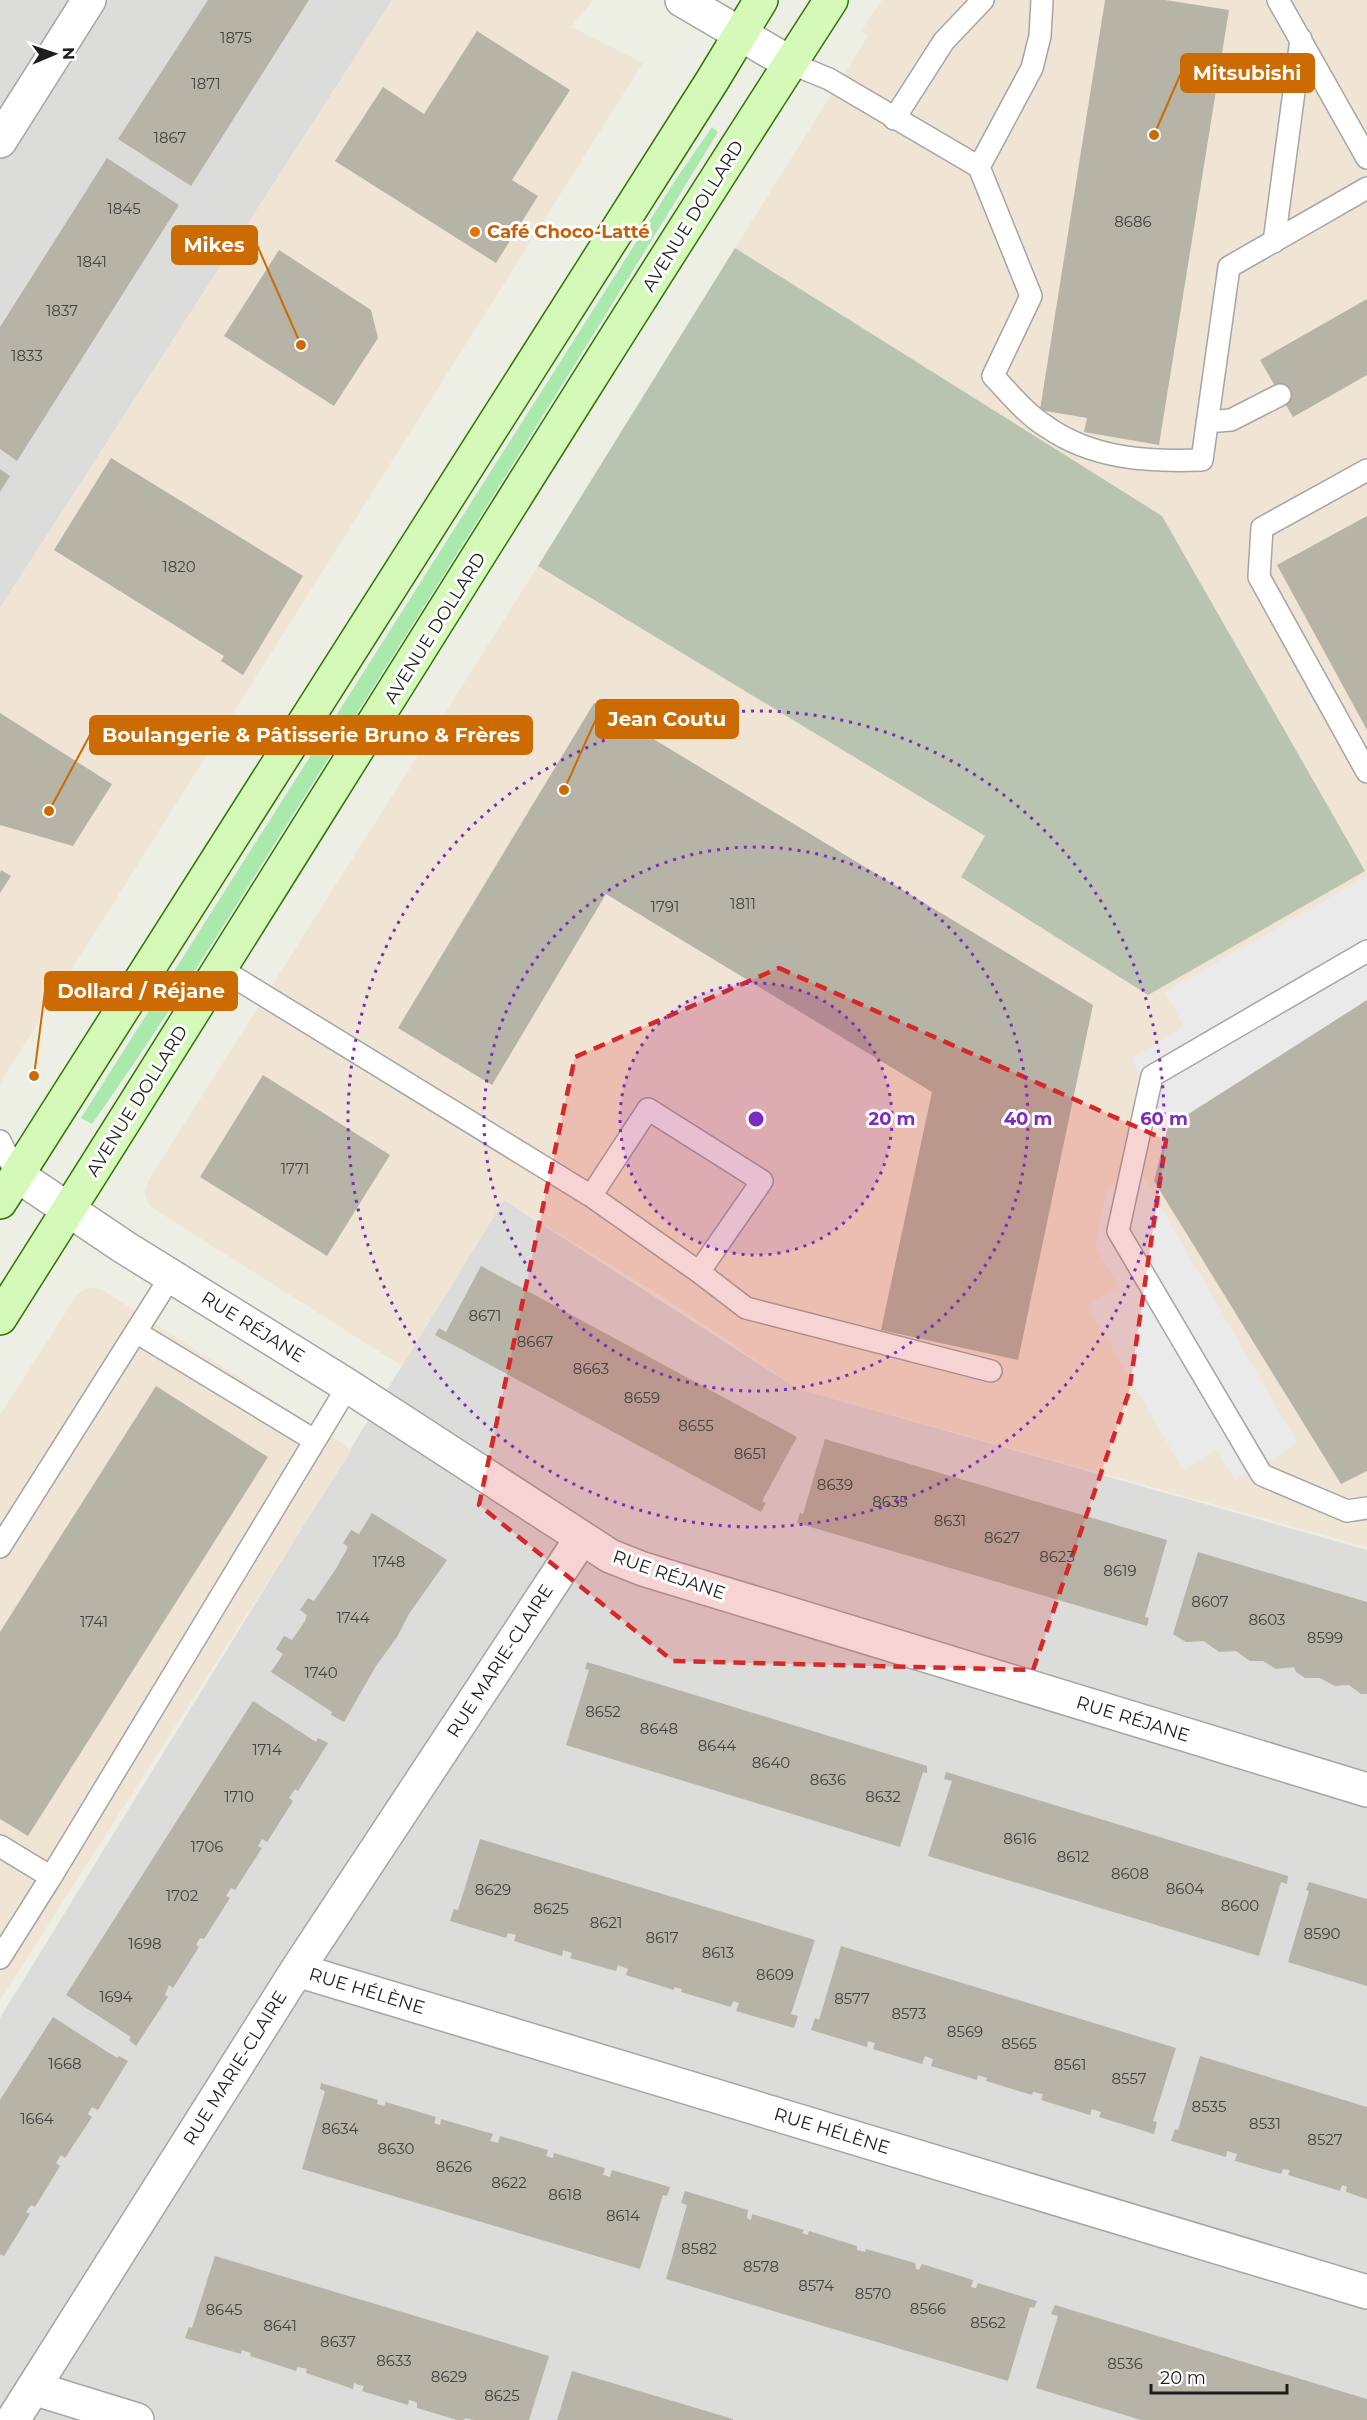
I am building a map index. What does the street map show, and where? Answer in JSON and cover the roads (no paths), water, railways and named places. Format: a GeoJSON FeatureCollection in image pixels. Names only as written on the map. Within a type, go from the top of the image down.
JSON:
{"type":"FeatureCollection","features":[{"type":"Feature","properties":{"kind":"main road"},"geometry":{"type":"LineString","coordinates":[[0,1202],[712,81],[761,0]]}},
{"type":"Feature","properties":{"kind":"main road","name":"AVENUE DOLLARD"},"geometry":{"type":"LineString","coordinates":[[0,1318],[831,0]]}},
{"type":"Feature","properties":{"kind":"street"},"geometry":{"type":"LineString","coordinates":[[0,141],[89,0]]}},
{"type":"Feature","properties":{"kind":"street"},"geometry":{"type":"LineString","coordinates":[[682,0],[790,63]]}},
{"type":"Feature","properties":{"kind":"street","name":"RUE RÉJANE"},"geometry":{"type":"LineString","coordinates":[[17,1175],[610,1556],[643,1569],[1367,1790]]}},
{"type":"Feature","properties":{"kind":"street","name":"RUE MARIE-CLAIRE"},"geometry":{"type":"LineString","coordinates":[[12,2420],[297,1970],[581,1539]]}},
{"type":"Feature","properties":{"kind":"street","name":"RUE HÉLÈNE"},"geometry":{"type":"LineString","coordinates":[[297,1970],[1367,2292]]}},
{"type":"Feature","properties":{"kind":"street"},"geometry":{"type":"LineString","coordinates":[[33,2388],[137,2420]]}},
{"type":"Feature","properties":{"kind":"lane"},"geometry":{"type":"LineString","coordinates":[[894,119],[944,41],[983,0]]}},
{"type":"Feature","properties":{"kind":"lane"},"geometry":{"type":"LineString","coordinates":[[979,167],[1032,68],[1040,36],[1042,0]]}},
{"type":"Feature","properties":{"kind":"lane"},"geometry":{"type":"LineString","coordinates":[[1278,0],[1367,158]]}},
{"type":"Feature","properties":{"kind":"lane"},"geometry":{"type":"LineString","coordinates":[[1274,242],[1301,39]]}},
{"type":"Feature","properties":{"kind":"lane"},"geometry":{"type":"LineString","coordinates":[[790,63],[829,79],[979,167],[1031,296],[993,376],[1047,428],[1092,450],[1160,462],[1202,460],[1229,267],[1367,188]]}},
{"type":"Feature","properties":{"kind":"lane"},"geometry":{"type":"LineString","coordinates":[[1207,422],[1231,420],[1280,395]]}},
{"type":"Feature","properties":{"kind":"lane"},"geometry":{"type":"LineString","coordinates":[[1367,470],[1262,528],[1259,577],[1367,772]]}},
{"type":"Feature","properties":{"kind":"lane"},"geometry":{"type":"LineString","coordinates":[[1367,951],[1152,1076],[1118,1231],[1262,1475],[1347,1511],[1367,1508]]}},
{"type":"Feature","properties":{"kind":"lane"},"geometry":{"type":"LineString","coordinates":[[220,969],[591,1196],[746,1308],[991,1371]]}},
{"type":"Feature","properties":{"kind":"lane"},"geometry":{"type":"LineString","coordinates":[[591,1196],[648,1109],[762,1181],[699,1272]]}},
{"type":"Feature","properties":{"kind":"lane"},"geometry":{"type":"LineString","coordinates":[[0,1141],[17,1175]]}},
{"type":"Feature","properties":{"kind":"lane"},"geometry":{"type":"LineString","coordinates":[[0,1547],[171,1276]]}},
{"type":"Feature","properties":{"kind":"lane"},"geometry":{"type":"LineString","coordinates":[[136,1332],[314,1440]]}},
{"type":"Feature","properties":{"kind":"lane"},"geometry":{"type":"LineString","coordinates":[[0,1958],[348,1386]]}},
{"type":"Feature","properties":{"kind":"lane"},"geometry":{"type":"LineString","coordinates":[[0,1846],[51,1877]]}},
{"type":"Feature","properties":{"kind":"place","name":"Mitsubishi"},"geometry":{"type":"Point","coordinates":[1154,135]}},
{"type":"Feature","properties":{"kind":"place","name":"Café Choco-Latté"},"geometry":{"type":"Point","coordinates":[475,232]}},
{"type":"Feature","properties":{"kind":"place","name":"Mikes"},"geometry":{"type":"Point","coordinates":[301,345]}},
{"type":"Feature","properties":{"kind":"place","name":"Jean Coutu"},"geometry":{"type":"Point","coordinates":[564,790]}},
{"type":"Feature","properties":{"kind":"place","name":"Boulangerie & Pâtisserie Bruno & Frères"},"geometry":{"type":"Point","coordinates":[49,811]}},
{"type":"Feature","properties":{"kind":"place","name":"Dollard / Réjane"},"geometry":{"type":"Point","coordinates":[34,1076]}}]}
